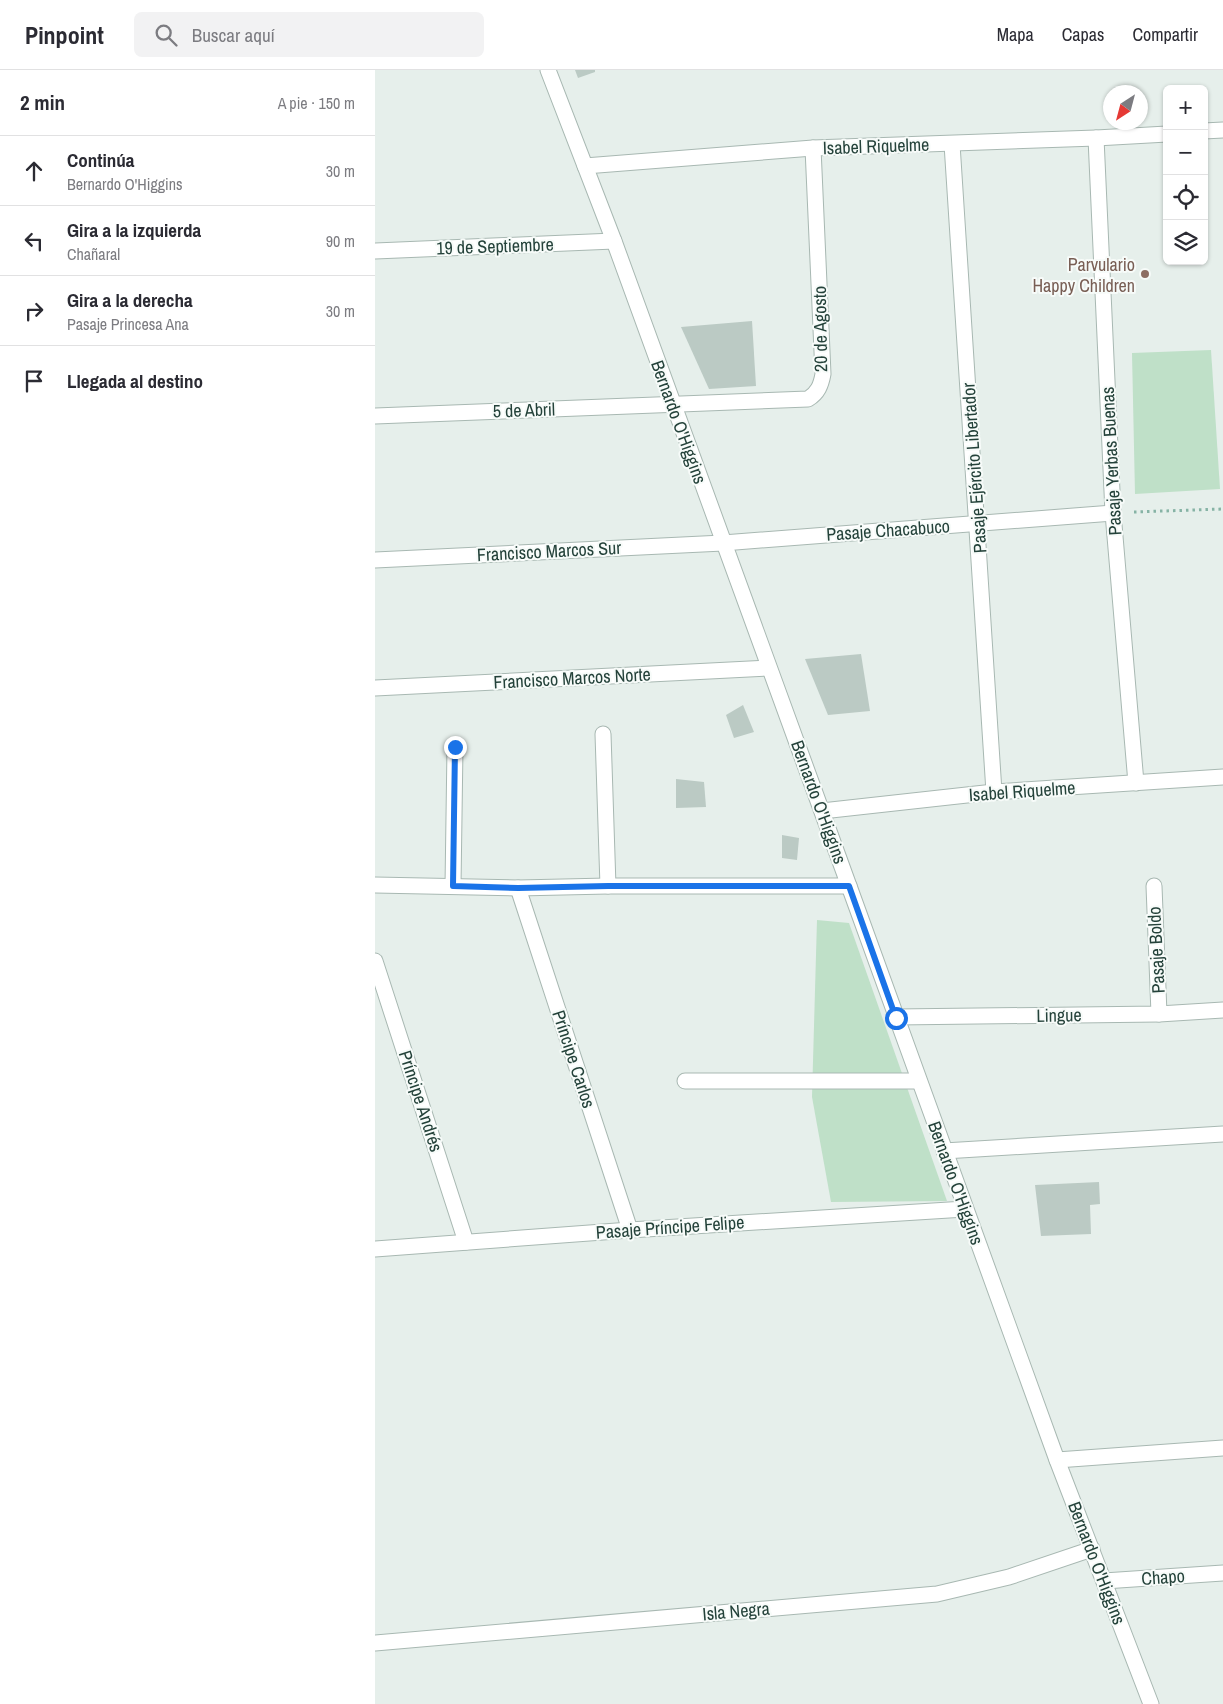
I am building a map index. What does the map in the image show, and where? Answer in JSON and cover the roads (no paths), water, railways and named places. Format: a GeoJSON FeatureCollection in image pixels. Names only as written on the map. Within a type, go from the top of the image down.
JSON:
{"type":"FeatureCollection","features":[{"type":"Feature","properties":{"kind":"street","name":"Bernardo O'Higgins"},"geometry":{"type":"LineString","coordinates":[[548,70],[614,241],[1057,1460],[1151,1704]]}},
{"type":"Feature","properties":{"kind":"street"},"geometry":{"type":"LineString","coordinates":[[1208,132],[1223,130]]}},
{"type":"Feature","properties":{"kind":"street","name":"Isabel Riquelme"},"geometry":{"type":"LineString","coordinates":[[585,166],[813,148],[1163,134]]}},
{"type":"Feature","properties":{"kind":"street","name":"Pasaje Yerbas Buenas"},"geometry":{"type":"LineString","coordinates":[[1096,138],[1113,513],[1136,783]]}},
{"type":"Feature","properties":{"kind":"street","name":"Pasaje Ejército Libertador"},"geometry":{"type":"LineString","coordinates":[[952,144],[994,792]]}},
{"type":"Feature","properties":{"kind":"street","name":"20 de Agosto"},"geometry":{"type":"LineString","coordinates":[[672,404],[808,399],[815,395],[820,386],[823,374],[813,148]]}},
{"type":"Feature","properties":{"kind":"street","name":"19 de Septiembre"},"geometry":{"type":"LineString","coordinates":[[375,251],[614,241]]}},
{"type":"Feature","properties":{"kind":"street","name":"5 de Abril"},"geometry":{"type":"LineString","coordinates":[[375,416],[672,404]]}},
{"type":"Feature","properties":{"kind":"street","name":"Pasaje Chacabuco"},"geometry":{"type":"LineString","coordinates":[[723,542],[1113,513]]}},
{"type":"Feature","properties":{"kind":"street","name":"Francisco Marcos Sur"},"geometry":{"type":"LineString","coordinates":[[375,560],[723,542]]}},
{"type":"Feature","properties":{"kind":"street","name":"Francisco Marcos Norte"},"geometry":{"type":"LineString","coordinates":[[375,688],[769,668]]}},
{"type":"Feature","properties":{"kind":"street"},"geometry":{"type":"LineString","coordinates":[[603,734],[608,886]]}},
{"type":"Feature","properties":{"kind":"street"},"geometry":{"type":"LineString","coordinates":[[453,886],[455,747]]}},
{"type":"Feature","properties":{"kind":"street","name":"Isabel Riquelme"},"geometry":{"type":"LineString","coordinates":[[822,811],[994,792],[1223,778]]}},
{"type":"Feature","properties":{"kind":"street"},"geometry":{"type":"LineString","coordinates":[[375,886],[518,888],[849,886]]}},
{"type":"Feature","properties":{"kind":"street","name":"Pasaje Boldo"},"geometry":{"type":"LineString","coordinates":[[1153,886],[1159,1014]]}},
{"type":"Feature","properties":{"kind":"street","name":"Príncipe Carlos"},"geometry":{"type":"LineString","coordinates":[[518,888],[629,1230]]}},
{"type":"Feature","properties":{"kind":"street","name":"Príncipe Andrés"},"geometry":{"type":"LineString","coordinates":[[375,961],[466,1242]]}},
{"type":"Feature","properties":{"kind":"street","name":"Lingue"},"geometry":{"type":"LineString","coordinates":[[896,1018],[1159,1014],[1223,1010]]}},
{"type":"Feature","properties":{"kind":"street"},"geometry":{"type":"LineString","coordinates":[[685,1081],[919,1081]]}},
{"type":"Feature","properties":{"kind":"street"},"geometry":{"type":"LineString","coordinates":[[944,1151],[1223,1134]]}},
{"type":"Feature","properties":{"kind":"street","name":"Pasaje Príncipe Felipe"},"geometry":{"type":"LineString","coordinates":[[375,1249],[629,1230],[965,1209]]}},
{"type":"Feature","properties":{"kind":"street"},"geometry":{"type":"LineString","coordinates":[[1057,1460],[1223,1448]]}},
{"type":"Feature","properties":{"kind":"street","name":"Isla Negra"},"geometry":{"type":"LineString","coordinates":[[375,1643],[937,1594],[1009,1577],[1092,1549]]}},
{"type":"Feature","properties":{"kind":"street","name":"Chapo"},"geometry":{"type":"LineString","coordinates":[[1104,1581],[1223,1573]]}},
{"type":"Feature","properties":{"kind":"place","name":"Parvulario Happy Children"},"geometry":{"type":"Point","coordinates":[1145,274]}}]}
